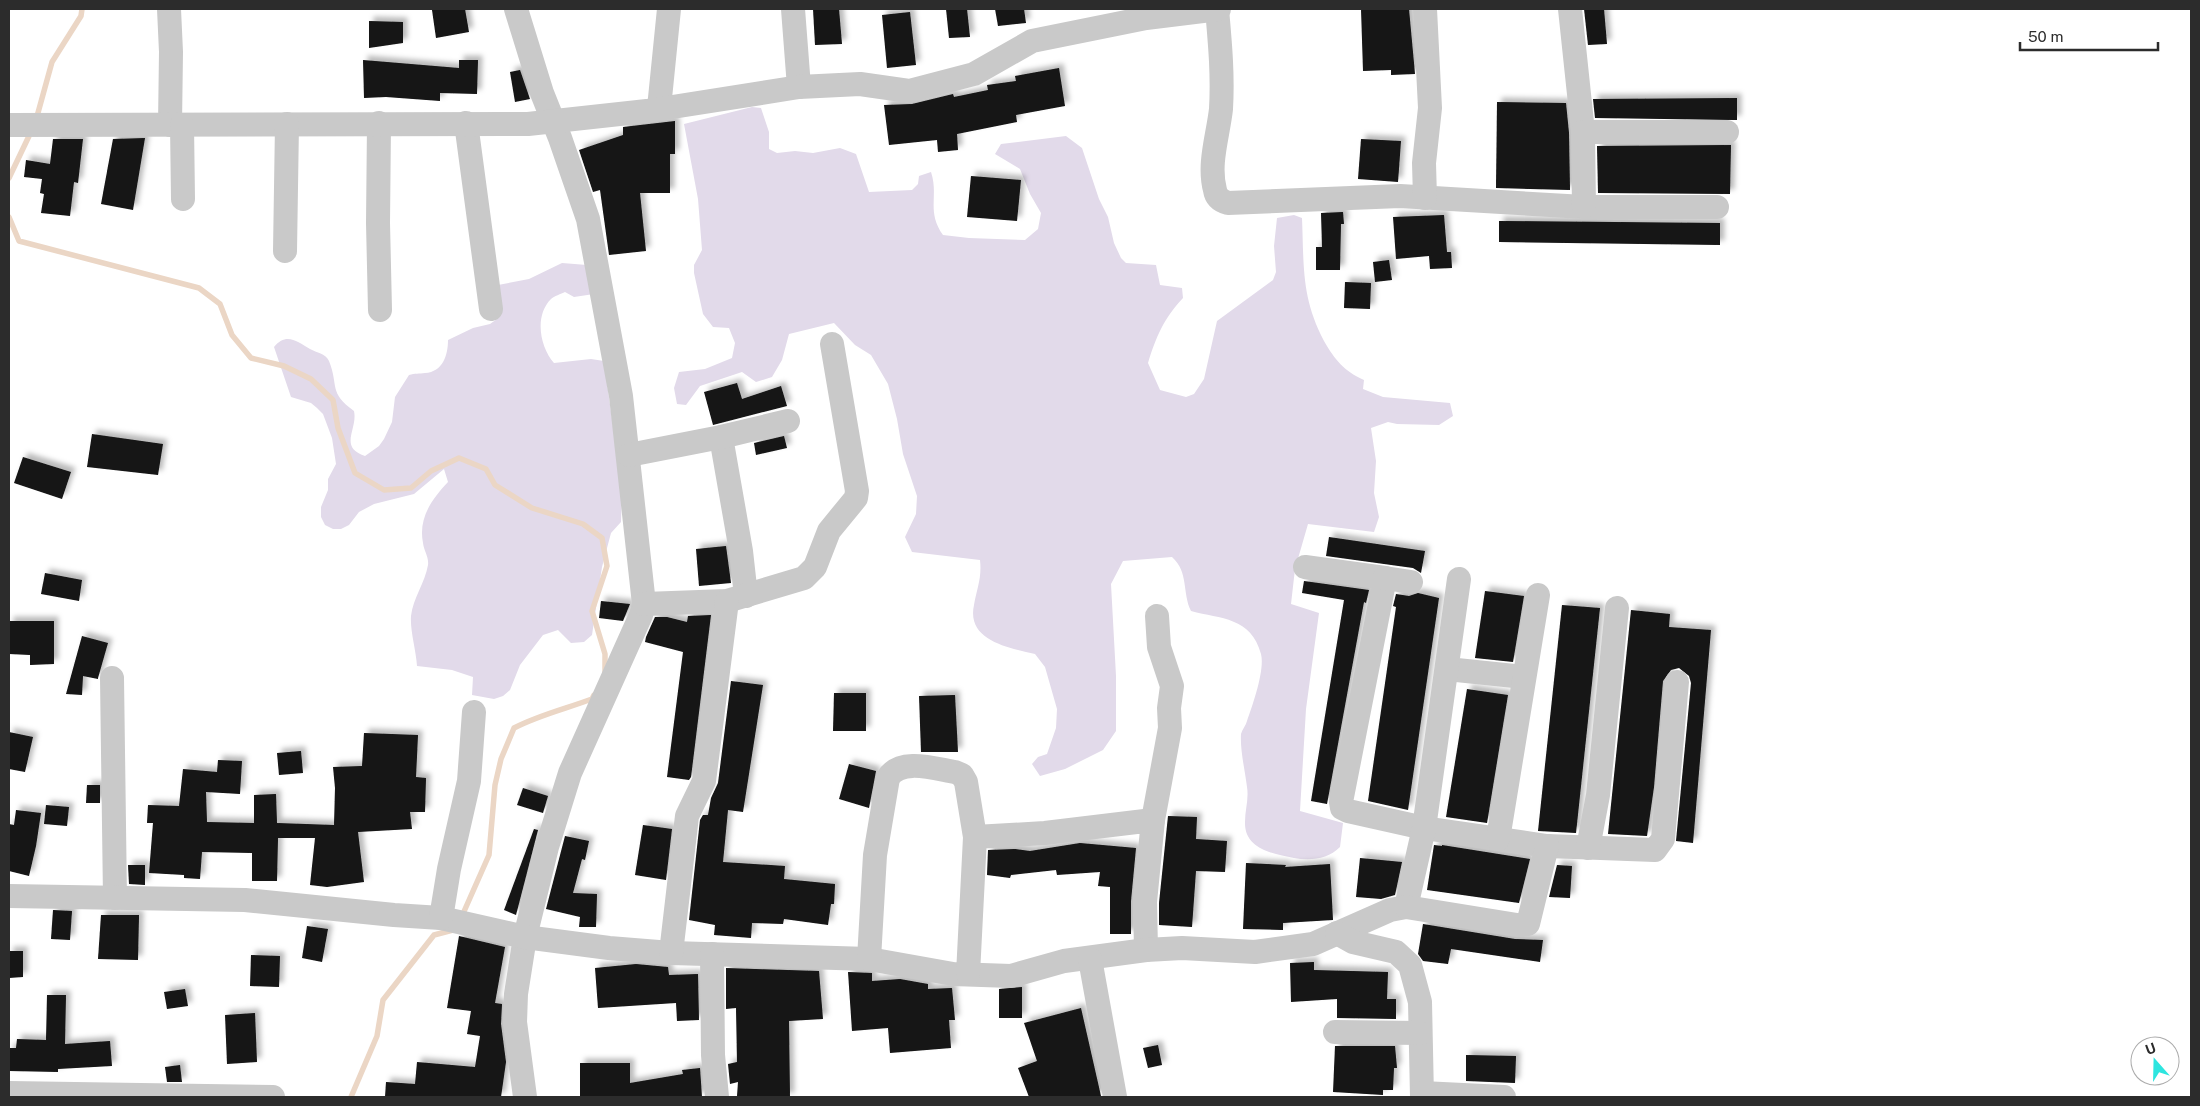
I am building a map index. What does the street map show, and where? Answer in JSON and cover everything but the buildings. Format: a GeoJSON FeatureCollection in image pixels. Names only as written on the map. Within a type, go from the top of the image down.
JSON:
{"type":"FeatureCollection","features":[{"type":"Feature","properties":{"kind":"street"},"geometry":{"type":"LineString","coordinates":[[169,9],[176,125],[184,199]]}},
{"type":"Feature","properties":{"kind":"street"},"geometry":{"type":"LineString","coordinates":[[516,9],[527,50],[588,219],[621,396],[644,604],[641,615],[570,773],[547,847],[525,937],[516,994],[515,1022],[525,1097]]}},
{"type":"Feature","properties":{"kind":"street"},"geometry":{"type":"LineString","coordinates":[[659,108],[669,9]]}},
{"type":"Feature","properties":{"kind":"street"},"geometry":{"type":"LineString","coordinates":[[793,9],[799,87]]}},
{"type":"Feature","properties":{"kind":"street"},"geometry":{"type":"LineString","coordinates":[[9,125],[554,122],[799,87],[860,84],[909,91],[974,74],[1032,41],[1146,18],[1210,9],[1223,72],[1214,157],[1216,195],[1222,201],[1228,203],[1425,198],[1584,207],[1716,207]]}},
{"type":"Feature","properties":{"kind":"street"},"geometry":{"type":"LineString","coordinates":[[1425,9],[1430,108],[1424,163],[1425,198]]}},
{"type":"Feature","properties":{"kind":"street"},"geometry":{"type":"LineString","coordinates":[[1570,9],[1583,132],[1584,207]]}},
{"type":"Feature","properties":{"kind":"street"},"geometry":{"type":"LineString","coordinates":[[379,123],[378,222],[380,310]]}},
{"type":"Feature","properties":{"kind":"street"},"geometry":{"type":"LineString","coordinates":[[466,123],[491,309]]}},
{"type":"Feature","properties":{"kind":"street"},"geometry":{"type":"LineString","coordinates":[[285,251],[287,124]]}},
{"type":"Feature","properties":{"kind":"street"},"geometry":{"type":"LineString","coordinates":[[1583,132],[1727,132]]}},
{"type":"Feature","properties":{"kind":"street"},"geometry":{"type":"LineString","coordinates":[[644,604],[737,598],[795,581],[808,575],[815,567],[829,531],[857,496],[832,344]]}},
{"type":"Feature","properties":{"kind":"street"},"geometry":{"type":"LineString","coordinates":[[629,455],[721,437],[788,421]]}},
{"type":"Feature","properties":{"kind":"street"},"geometry":{"type":"LineString","coordinates":[[670,953],[687,816],[704,780],[737,598],[737,524],[721,437]]}},
{"type":"Feature","properties":{"kind":"street"},"geometry":{"type":"LineString","coordinates":[[1305,567],[1411,582]]}},
{"type":"Feature","properties":{"kind":"street"},"geometry":{"type":"LineString","coordinates":[[1385,578],[1341,802],[1342,808],[1348,811],[1424,828],[1547,846],[1655,850],[1661,845],[1663,839],[1677,682]]}},
{"type":"Feature","properties":{"kind":"street"},"geometry":{"type":"LineString","coordinates":[[1406,907],[1424,828],[1459,579]]}},
{"type":"Feature","properties":{"kind":"street"},"geometry":{"type":"LineString","coordinates":[[1498,839],[1538,595]]}},
{"type":"Feature","properties":{"kind":"street"},"geometry":{"type":"LineString","coordinates":[[1588,848],[1598,795],[1617,608]]}},
{"type":"Feature","properties":{"kind":"street"},"geometry":{"type":"LineString","coordinates":[[1146,950],[1146,902],[1153,820],[1170,728],[1169,708],[1172,686],[1159,647],[1157,616]]}},
{"type":"Feature","properties":{"kind":"street"},"geometry":{"type":"LineString","coordinates":[[1447,669],[1524,677]]}},
{"type":"Feature","properties":{"kind":"street"},"geometry":{"type":"LineString","coordinates":[[112,678],[114,898]]}},
{"type":"Feature","properties":{"kind":"street"},"geometry":{"type":"LineString","coordinates":[[441,918],[449,869],[469,781],[474,712]]}},
{"type":"Feature","properties":{"kind":"street"},"geometry":{"type":"LineString","coordinates":[[869,959],[875,855],[888,778],[891,773],[908,766],[960,774],[966,782],[975,837],[968,974]]}},
{"type":"Feature","properties":{"kind":"street"},"geometry":{"type":"LineString","coordinates":[[975,837],[1045,834],[1153,820]]}},
{"type":"Feature","properties":{"kind":"street"},"geometry":{"type":"LineString","coordinates":[[9,896],[245,900],[394,916],[441,918],[525,937],[609,948],[670,953],[869,959],[920,969],[1010,976],[1064,961],[1146,950],[1182,948],[1255,952],[1313,944],[1390,910],[1406,907],[1517,925],[1528,924],[1547,846]]}},
{"type":"Feature","properties":{"kind":"street"},"geometry":{"type":"LineString","coordinates":[[1338,933],[1353,942],[1396,952],[1410,966],[1420,1002],[1422,1095],[1504,1097]]}},
{"type":"Feature","properties":{"kind":"street"},"geometry":{"type":"LineString","coordinates":[[712,954],[712,1055],[717,1097]]}},
{"type":"Feature","properties":{"kind":"street"},"geometry":{"type":"LineString","coordinates":[[1090,959],[1114,1097]]}},
{"type":"Feature","properties":{"kind":"street"},"geometry":{"type":"LineString","coordinates":[[1335,1032],[1420,1032]]}},
{"type":"Feature","properties":{"kind":"street"},"geometry":{"type":"LineString","coordinates":[[9,1093],[273,1097]]}},
{"type":"Feature","properties":{"kind":"shaded area"},"geometry":{"type":"Polygon","coordinates":[[[752,107],[761,108],[769,132],[769,149],[777,153],[795,151],[813,153],[840,148],[856,154],[869,192],[912,190],[918,184],[919,176],[931,172],[934,189],[935,218],[943,235],[969,238],[1025,240],[1038,229],[1041,213],[1030,194],[1020,169],[995,154],[1001,144],[1066,136],[1082,148],[1099,199],[1108,217],[1114,243],[1121,258],[1126,263],[1156,265],[1160,285],[1182,288],[1183,298],[1161,328],[1148,363],[1160,390],[1186,397],[1194,394],[1204,379],[1217,321],[1273,280],[1276,272],[1274,246],[1277,218],[1294,215],[1302,218],[1307,295],[1324,341],[1336,359],[1345,369],[1364,380],[1363,389],[1383,397],[1450,403],[1453,416],[1439,425],[1388,422],[1371,428],[1376,461],[1374,493],[1379,517],[1374,532],[1308,524],[1295,569],[1291,604],[1319,613],[1306,709],[1300,811],[1343,823],[1340,847],[1335,851],[1325,857],[1294,858],[1261,849],[1249,838],[1245,822],[1247,791],[1241,734],[1258,687],[1262,661],[1261,654],[1250,633],[1242,626],[1224,618],[1191,611],[1181,569],[1172,557],[1123,561],[1111,584],[1116,676],[1116,731],[1103,750],[1065,769],[1040,776],[1032,764],[1038,757],[1047,754],[1056,728],[1057,709],[1045,667],[1035,654],[992,641],[983,635],[977,627],[973,617],[980,578],[980,560],[912,552],[905,537],[916,514],[917,496],[903,454],[888,384],[871,355],[855,345],[834,323],[789,334],[782,360],[772,377],[756,382],[742,372],[700,386],[686,405],[677,404],[674,388],[679,372],[705,369],[732,358],[735,343],[729,328],[713,327],[703,314],[694,273],[694,265],[702,250],[698,199],[684,124],[752,107]]]}},
{"type":"Feature","properties":{"kind":"shaded area"},"geometry":{"type":"Polygon","coordinates":[[[562,263],[587,265],[594,294],[574,297],[565,292],[551,299],[542,314],[542,340],[545,349],[554,363],[591,359],[604,361],[622,492],[621,522],[611,533],[602,567],[592,635],[584,642],[571,643],[558,630],[543,635],[520,665],[510,690],[503,696],[494,699],[472,695],[473,677],[452,670],[417,666],[411,628],[412,609],[428,565],[422,534],[424,517],[432,502],[448,482],[444,469],[414,494],[374,504],[359,512],[349,525],[341,529],[333,529],[325,525],[321,517],[321,507],[328,490],[328,479],[336,464],[332,438],[323,414],[317,408],[311,403],[291,397],[274,347],[278,342],[292,339],[327,358],[332,370],[337,393],[354,411],[355,418],[351,437],[352,448],[365,456],[379,446],[384,439],[392,422],[395,397],[409,375],[436,370],[445,357],[448,340],[473,328],[490,324],[497,319],[498,285],[529,279],[562,263]]]}},
{"type":"Feature","properties":{"kind":"waterway"},"geometry":{"type":"LineString","coordinates":[[36,120],[52,62],[81,16],[82,9]]}},
{"type":"Feature","properties":{"kind":"waterway"},"geometry":{"type":"LineString","coordinates":[[9,178],[29,136]]}},
{"type":"Feature","properties":{"kind":"waterway"},"geometry":{"type":"LineString","coordinates":[[9,217],[19,241],[199,288],[220,304],[232,335],[251,358],[284,366],[311,379],[333,400],[338,428],[355,473],[384,490],[411,488],[431,471],[459,458],[486,469],[495,485],[532,508],[583,524],[602,538],[607,566],[592,611],[605,654],[605,672]]}},
{"type":"Feature","properties":{"kind":"waterway"},"geometry":{"type":"LineString","coordinates":[[462,916],[489,855],[495,785],[501,759],[514,728],[523,723],[592,699],[594,695]]}},
{"type":"Feature","properties":{"kind":"waterway"},"geometry":{"type":"LineString","coordinates":[[351,1097],[377,1036],[383,1000],[434,935],[453,930]]}}]}
